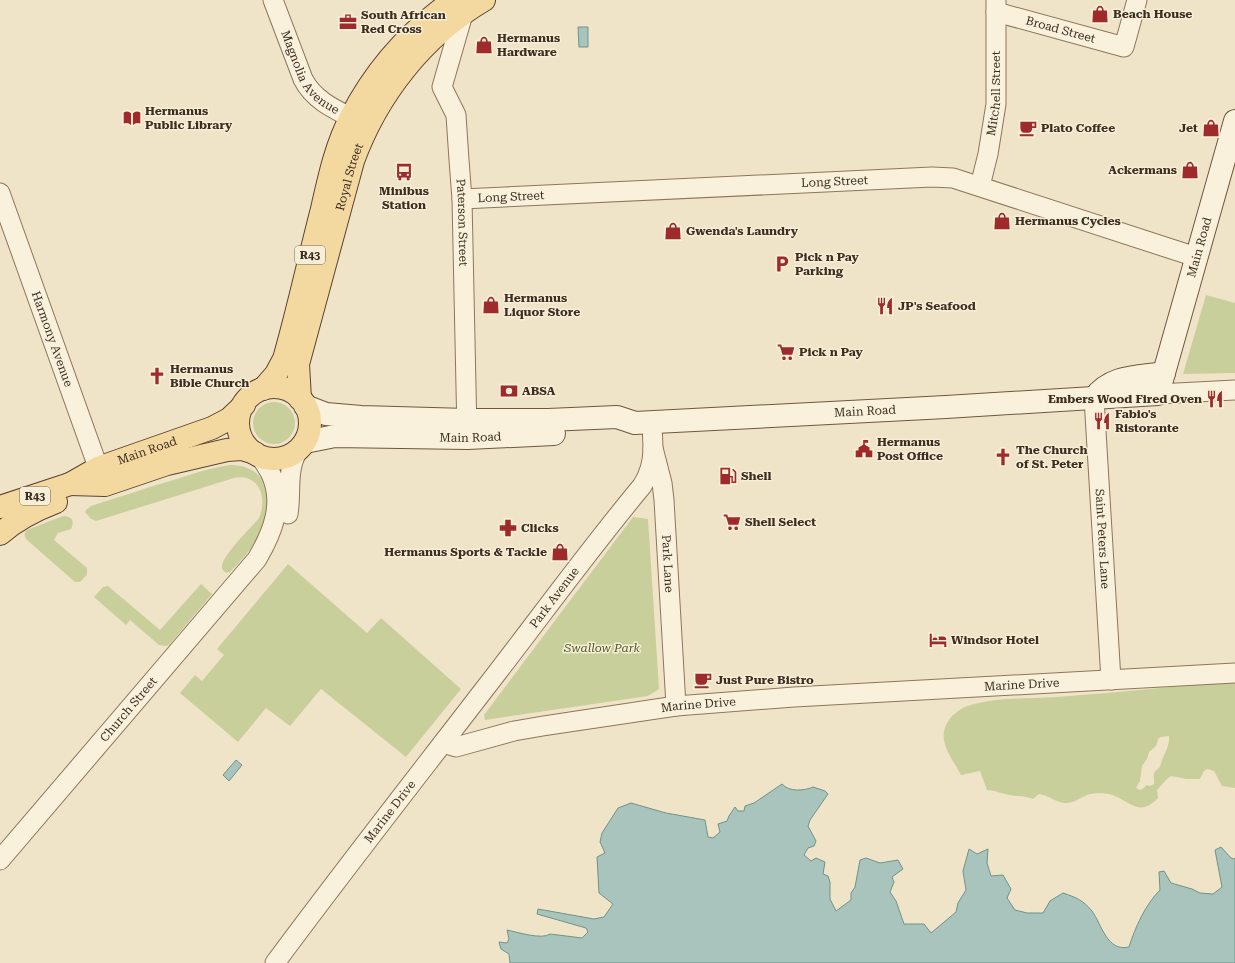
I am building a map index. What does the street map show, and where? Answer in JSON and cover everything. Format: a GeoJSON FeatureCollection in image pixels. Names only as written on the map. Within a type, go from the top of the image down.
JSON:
{"type":"FeatureCollection","features":[{"type":"Feature","properties":{"kind":"main road","name":"Royal Street"},"geometry":{"type":"LineString","coordinates":[[263,390],[276,374],[284,359],[330,176],[341,140],[359,121],[381,102],[409,64],[459,7],[484,0]]}},
{"type":"Feature","properties":{"kind":"main road","name":"Royal Street"},"geometry":{"type":"LineString","coordinates":[[303,402],[298,364],[353,161],[359,121]]}},
{"type":"Feature","properties":{"kind":"main road","name":"Main Road"},"geometry":{"type":"LineString","coordinates":[[1161,384],[1235,121]]}},
{"type":"Feature","properties":{"kind":"main road"},"geometry":{"type":"LineString","coordinates":[[1094,398],[1100,390],[1108,384],[1121,379],[1161,384]]}},
{"type":"Feature","properties":{"kind":"main road","name":"Main Road"},"geometry":{"type":"LineString","coordinates":[[101,476],[212,428],[229,419],[252,395],[263,390],[275,388],[287,390],[303,402],[326,414],[467,429]]}},
{"type":"Feature","properties":{"kind":"main road","name":"Main Road"},"geometry":{"type":"LineString","coordinates":[[0,507],[70,484],[101,476],[167,464],[216,452],[242,449],[257,455],[278,459],[287,457],[303,444],[335,436],[467,429],[617,431],[644,422],[1094,398]]}},
{"type":"Feature","properties":{"kind":"main road","name":"R43"},"geometry":{"type":"LineString","coordinates":[[303,402],[309,414],[310,424],[309,433],[303,444]]}},
{"type":"Feature","properties":{"kind":"main road"},"geometry":{"type":"LineString","coordinates":[[244,404],[239,417],[239,431],[245,444],[257,455]]}},
{"type":"Feature","properties":{"kind":"main road"},"geometry":{"type":"LineString","coordinates":[[0,534],[36,510],[82,492],[101,476]]}},
{"type":"Feature","properties":{"kind":"street","name":"Magnolia Avenue"},"geometry":{"type":"LineString","coordinates":[[273,0],[306,85],[315,95],[329,106],[359,121]]}},
{"type":"Feature","properties":{"kind":"street","name":"Broad Street"},"geometry":{"type":"LineString","coordinates":[[996,6],[1124,47],[1137,0]]}},
{"type":"Feature","properties":{"kind":"street","name":"Mitchell Street"},"geometry":{"type":"LineString","coordinates":[[980,186],[988,154],[996,104],[996,6]]}},
{"type":"Feature","properties":{"kind":"street","name":"Paterson Street"},"geometry":{"type":"LineString","coordinates":[[459,7],[442,87],[456,115],[462,199],[467,429]]}},
{"type":"Feature","properties":{"kind":"street","name":"Long Street"},"geometry":{"type":"LineString","coordinates":[[462,199],[932,177],[953,178],[1196,257]]}},
{"type":"Feature","properties":{"kind":"street","name":"Harmony Avenue"},"geometry":{"type":"LineString","coordinates":[[0,193],[5,220],[101,476]]}},
{"type":"Feature","properties":{"kind":"street"},"geometry":{"type":"LineString","coordinates":[[1161,384],[1235,390]]}},
{"type":"Feature","properties":{"kind":"street","name":"Saint Peters Lane"},"geometry":{"type":"LineString","coordinates":[[1094,398],[1111,680]]}},
{"type":"Feature","properties":{"kind":"street","name":"Park Lane"},"geometry":{"type":"LineString","coordinates":[[644,422],[653,448],[662,483],[664,500],[676,706]]}},
{"type":"Feature","properties":{"kind":"street","name":"Church Street"},"geometry":{"type":"LineString","coordinates":[[0,860],[257,559],[273,545],[284,528],[290,505],[289,480],[291,469],[294,459],[303,444]]}},
{"type":"Feature","properties":{"kind":"street","name":"Park Avenue"},"geometry":{"type":"LineString","coordinates":[[443,743],[610,524],[647,479],[652,464],[653,448]]}},
{"type":"Feature","properties":{"kind":"street","name":"Church Street"},"geometry":{"type":"LineString","coordinates":[[257,455],[270,472],[277,494],[278,506],[269,536],[257,559]]}},
{"type":"Feature","properties":{"kind":"street","name":"Marine Drive"},"geometry":{"type":"LineString","coordinates":[[275,963],[376,828],[443,743],[456,747],[514,731],[676,706],[794,697],[1235,673]]}},
{"type":"Feature","properties":{"kind":"green space"},"geometry":{"type":"Polygon","coordinates":[[[1206,295],[1235,303],[1235,373],[1183,374],[1206,295]]]}},
{"type":"Feature","properties":{"kind":"green space"},"geometry":{"type":"Polygon","coordinates":[[[270,402],[278,402],[289,408],[295,419],[295,427],[289,438],[278,444],[270,444],[259,438],[253,427],[253,419],[259,408],[270,402]]]}},
{"type":"Feature","properties":{"kind":"green space"},"geometry":{"type":"Polygon","coordinates":[[[231,465],[245,467],[256,473],[263,481],[267,492],[268,503],[263,528],[257,539],[245,556],[230,572],[226,573],[222,568],[226,557],[237,542],[259,518],[262,510],[262,495],[255,483],[250,479],[243,477],[234,478],[96,521],[91,519],[85,512],[91,506],[134,492],[204,470],[231,465]]]}},
{"type":"Feature","properties":{"kind":"green space"},"geometry":{"type":"Polygon","coordinates":[[[63,516],[71,518],[73,524],[71,529],[58,533],[54,540],[87,568],[87,575],[80,582],[75,582],[26,539],[25,536],[27,530],[63,516]]]}},
{"type":"Feature","properties":{"kind":"green space","name":"Swallow Park"},"geometry":{"type":"Polygon","coordinates":[[[633,517],[648,519],[659,689],[648,696],[485,720],[484,715],[633,517]]]}},
{"type":"Feature","properties":{"kind":"green space"},"geometry":{"type":"Polygon","coordinates":[[[288,564],[367,633],[381,618],[461,689],[406,757],[321,689],[290,726],[266,708],[238,742],[180,693],[195,675],[202,681],[224,655],[217,649],[288,564]]]}},
{"type":"Feature","properties":{"kind":"green space"},"geometry":{"type":"Polygon","coordinates":[[[201,584],[212,594],[169,645],[166,646],[159,645],[130,620],[126,625],[94,597],[103,587],[108,586],[160,630],[201,584]]]}},
{"type":"Feature","properties":{"kind":"green space"},"geometry":{"type":"Polygon","coordinates":[[[1235,681],[1235,788],[1222,786],[1214,771],[1207,769],[1204,771],[1200,779],[1186,779],[1171,776],[1157,790],[1158,798],[1145,807],[1134,806],[1116,796],[1104,793],[1089,794],[1074,802],[1068,803],[1039,794],[1033,799],[987,790],[980,771],[961,775],[946,748],[944,741],[945,727],[949,720],[960,710],[974,704],[1004,699],[1046,698],[1235,681]],[[1169,736],[1161,737],[1158,739],[1156,746],[1149,752],[1147,759],[1142,766],[1140,781],[1136,788],[1140,790],[1146,785],[1150,786],[1154,784],[1154,773],[1160,767],[1169,736]]]}},
{"type":"Feature","properties":{"kind":"water"},"geometry":{"type":"Polygon","coordinates":[[[578,27],[588,27],[588,47],[579,47],[578,27]]]}},
{"type":"Feature","properties":{"kind":"water"},"geometry":{"type":"Polygon","coordinates":[[[236,760],[242,765],[229,781],[223,775],[236,760]]]}},
{"type":"Feature","properties":{"kind":"water"},"geometry":{"type":"Polygon","coordinates":[[[782,784],[793,790],[813,787],[825,791],[828,794],[810,820],[808,826],[816,841],[814,846],[808,848],[804,855],[811,861],[816,858],[825,862],[823,874],[828,876],[830,882],[830,899],[836,911],[851,900],[851,893],[855,887],[860,860],[866,858],[880,863],[898,860],[903,869],[892,877],[894,882],[890,892],[896,901],[904,924],[924,924],[931,933],[956,912],[958,903],[966,890],[963,871],[969,849],[977,854],[988,849],[987,863],[991,876],[1003,875],[1011,889],[1007,898],[1015,910],[1027,913],[1043,913],[1050,901],[1063,893],[1067,894],[1079,899],[1089,907],[1110,941],[1115,945],[1129,947],[1141,917],[1160,890],[1159,872],[1164,871],[1171,883],[1200,893],[1213,894],[1222,887],[1215,850],[1221,847],[1231,858],[1235,859],[1235,963],[510,963],[509,954],[501,949],[499,942],[507,943],[509,939],[507,930],[536,936],[546,936],[550,934],[582,938],[588,932],[586,928],[537,914],[538,909],[594,919],[604,917],[613,904],[599,893],[597,857],[605,853],[600,842],[602,833],[618,808],[631,803],[666,813],[705,820],[708,837],[713,838],[720,832],[718,824],[727,821],[735,807],[738,811],[744,811],[745,806],[754,803],[782,784]]]}},
{"type":"Feature","properties":{"kind":"place","name":"Beach House"},"geometry":{"type":"Point","coordinates":[1100,14]}},
{"type":"Feature","properties":{"kind":"place","name":"South African Red Cross"},"geometry":{"type":"Point","coordinates":[348,22]}},
{"type":"Feature","properties":{"kind":"place","name":"Hermanus Hardware"},"geometry":{"type":"Point","coordinates":[484,45]}},
{"type":"Feature","properties":{"kind":"place","name":"Hermanus Public Library"},"geometry":{"type":"Point","coordinates":[132,118]}},
{"type":"Feature","properties":{"kind":"place","name":"Plato Coffee"},"geometry":{"type":"Point","coordinates":[1028,128]}},
{"type":"Feature","properties":{"kind":"place","name":"Jet"},"geometry":{"type":"Point","coordinates":[1211,128]}},
{"type":"Feature","properties":{"kind":"place","name":"Ackermans"},"geometry":{"type":"Point","coordinates":[1190,170]}},
{"type":"Feature","properties":{"kind":"place","name":"Minibus Station"},"geometry":{"type":"Point","coordinates":[404,172]}},
{"type":"Feature","properties":{"kind":"place","name":"Hermanus Cycles"},"geometry":{"type":"Point","coordinates":[1002,221]}},
{"type":"Feature","properties":{"kind":"place","name":"Gwenda's Laundry"},"geometry":{"type":"Point","coordinates":[673,231]}},
{"type":"Feature","properties":{"kind":"place","name":"Pick n Pay Parking"},"geometry":{"type":"Point","coordinates":[782,264]}},
{"type":"Feature","properties":{"kind":"place","name":"Hermanus Liquor Store"},"geometry":{"type":"Point","coordinates":[491,305]}},
{"type":"Feature","properties":{"kind":"place","name":"JP's Seafood"},"geometry":{"type":"Point","coordinates":[885,306]}},
{"type":"Feature","properties":{"kind":"place","name":"Pick n Pay"},"geometry":{"type":"Point","coordinates":[786,352]}},
{"type":"Feature","properties":{"kind":"place","name":"Hermanus Bible Church"},"geometry":{"type":"Point","coordinates":[157,376]}},
{"type":"Feature","properties":{"kind":"place","name":"ABSA"},"geometry":{"type":"Point","coordinates":[509,391]}},
{"type":"Feature","properties":{"kind":"place","name":"Embers Wood Fired Oven"},"geometry":{"type":"Point","coordinates":[1215,399]}},
{"type":"Feature","properties":{"kind":"place","name":"Fabio's Ristorante"},"geometry":{"type":"Point","coordinates":[1102,421]}},
{"type":"Feature","properties":{"kind":"place","name":"Hermanus Post Office"},"geometry":{"type":"Point","coordinates":[864,449]}},
{"type":"Feature","properties":{"kind":"place","name":"The Church of St. Peter"},"geometry":{"type":"Point","coordinates":[1003,457]}},
{"type":"Feature","properties":{"kind":"place","name":"Shell"},"geometry":{"type":"Point","coordinates":[728,476]}},
{"type":"Feature","properties":{"kind":"place","name":"Shell Select"},"geometry":{"type":"Point","coordinates":[732,522]}},
{"type":"Feature","properties":{"kind":"place","name":"Clicks"},"geometry":{"type":"Point","coordinates":[508,528]}},
{"type":"Feature","properties":{"kind":"place","name":"Hermanus Sports & Tackle"},"geometry":{"type":"Point","coordinates":[560,552]}},
{"type":"Feature","properties":{"kind":"place","name":"Windsor Hotel"},"geometry":{"type":"Point","coordinates":[938,640]}},
{"type":"Feature","properties":{"kind":"place","name":"Just Pure Bistro"},"geometry":{"type":"Point","coordinates":[703,680]}}]}
